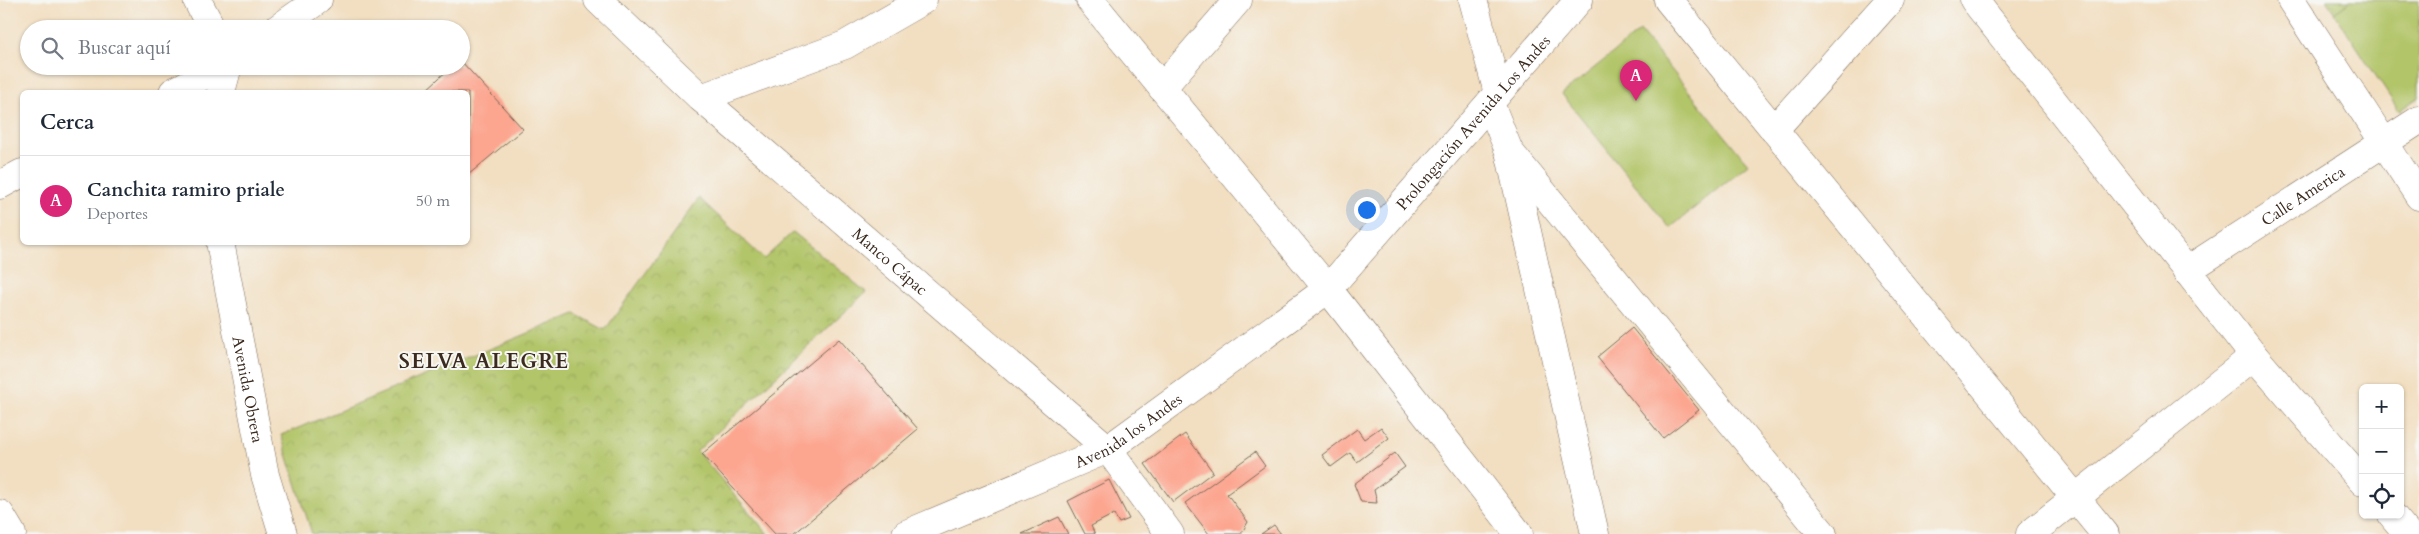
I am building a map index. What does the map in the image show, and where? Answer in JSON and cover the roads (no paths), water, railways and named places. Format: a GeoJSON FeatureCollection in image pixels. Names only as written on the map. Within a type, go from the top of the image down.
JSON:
{"type":"FeatureCollection","features":[{"type":"Feature","properties":{"kind":"street"},"geometry":{"type":"LineString","coordinates":[[197,0],[207,20]]}},
{"type":"Feature","properties":{"kind":"street"},"geometry":{"type":"LineString","coordinates":[[290,20],[318,0]]}},
{"type":"Feature","properties":{"kind":"street","name":"Manco Cápac"},"geometry":{"type":"LineString","coordinates":[[598,0],[701,98],[1108,450],[1170,534]]}},
{"type":"Feature","properties":{"kind":"street"},"geometry":{"type":"LineString","coordinates":[[701,98],[845,45],[923,0]]}},
{"type":"Feature","properties":{"kind":"street"},"geometry":{"type":"LineString","coordinates":[[1090,0],[1328,289],[1519,534]]}},
{"type":"Feature","properties":{"kind":"street"},"geometry":{"type":"LineString","coordinates":[[1162,88],[1238,0]]}},
{"type":"Feature","properties":{"kind":"street"},"geometry":{"type":"LineString","coordinates":[[1473,0],[1595,534]]}},
{"type":"Feature","properties":{"kind":"street","name":"Prolongación Avenida Los Andes"},"geometry":{"type":"LineString","coordinates":[[1328,289],[1580,0]]}},
{"type":"Feature","properties":{"kind":"street"},"geometry":{"type":"LineString","coordinates":[[1668,0],[2105,534]]}},
{"type":"Feature","properties":{"kind":"street"},"geometry":{"type":"LineString","coordinates":[[1774,130],[1890,0]]}},
{"type":"Feature","properties":{"kind":"street"},"geometry":{"type":"LineString","coordinates":[[1974,0],[2254,356],[2359,477]]}},
{"type":"Feature","properties":{"kind":"street"},"geometry":{"type":"LineString","coordinates":[[2291,0],[2419,196]]}},
{"type":"Feature","properties":{"kind":"street"},"geometry":{"type":"LineString","coordinates":[[177,90],[205,75]]}},
{"type":"Feature","properties":{"kind":"street"},"geometry":{"type":"LineString","coordinates":[[222,90],[226,75]]}},
{"type":"Feature","properties":{"kind":"street","name":"Calle America"},"geometry":{"type":"LineString","coordinates":[[2186,271],[2419,120]]}},
{"type":"Feature","properties":{"kind":"street"},"geometry":{"type":"LineString","coordinates":[[1509,151],[1823,534]]}},
{"type":"Feature","properties":{"kind":"street"},"geometry":{"type":"LineString","coordinates":[[0,185],[20,174]]}},
{"type":"Feature","properties":{"kind":"street","name":"Avenida Obrera"},"geometry":{"type":"LineString","coordinates":[[221,245],[265,475],[283,534]]}},
{"type":"Feature","properties":{"kind":"street","name":"Avenida los Andes"},"geometry":{"type":"LineString","coordinates":[[906,534],[1108,450],[1328,289]]}},
{"type":"Feature","properties":{"kind":"street"},"geometry":{"type":"LineString","coordinates":[[2030,534],[2254,356]]}},
{"type":"Feature","properties":{"kind":"street"},"geometry":{"type":"LineString","coordinates":[[0,514],[12,534]]}},
{"type":"Feature","properties":{"kind":"street"},"geometry":{"type":"LineString","coordinates":[[2395,519],[2408,534]]}},
{"type":"Feature","properties":{"kind":"place","name":"Canchita ramiro priale"},"geometry":{"type":"Point","coordinates":[1636,101]}},
{"type":"Feature","properties":{"kind":"district","name":"SELVA ALEGRE"},"geometry":{"type":"Point","coordinates":[484,361]}}]}
